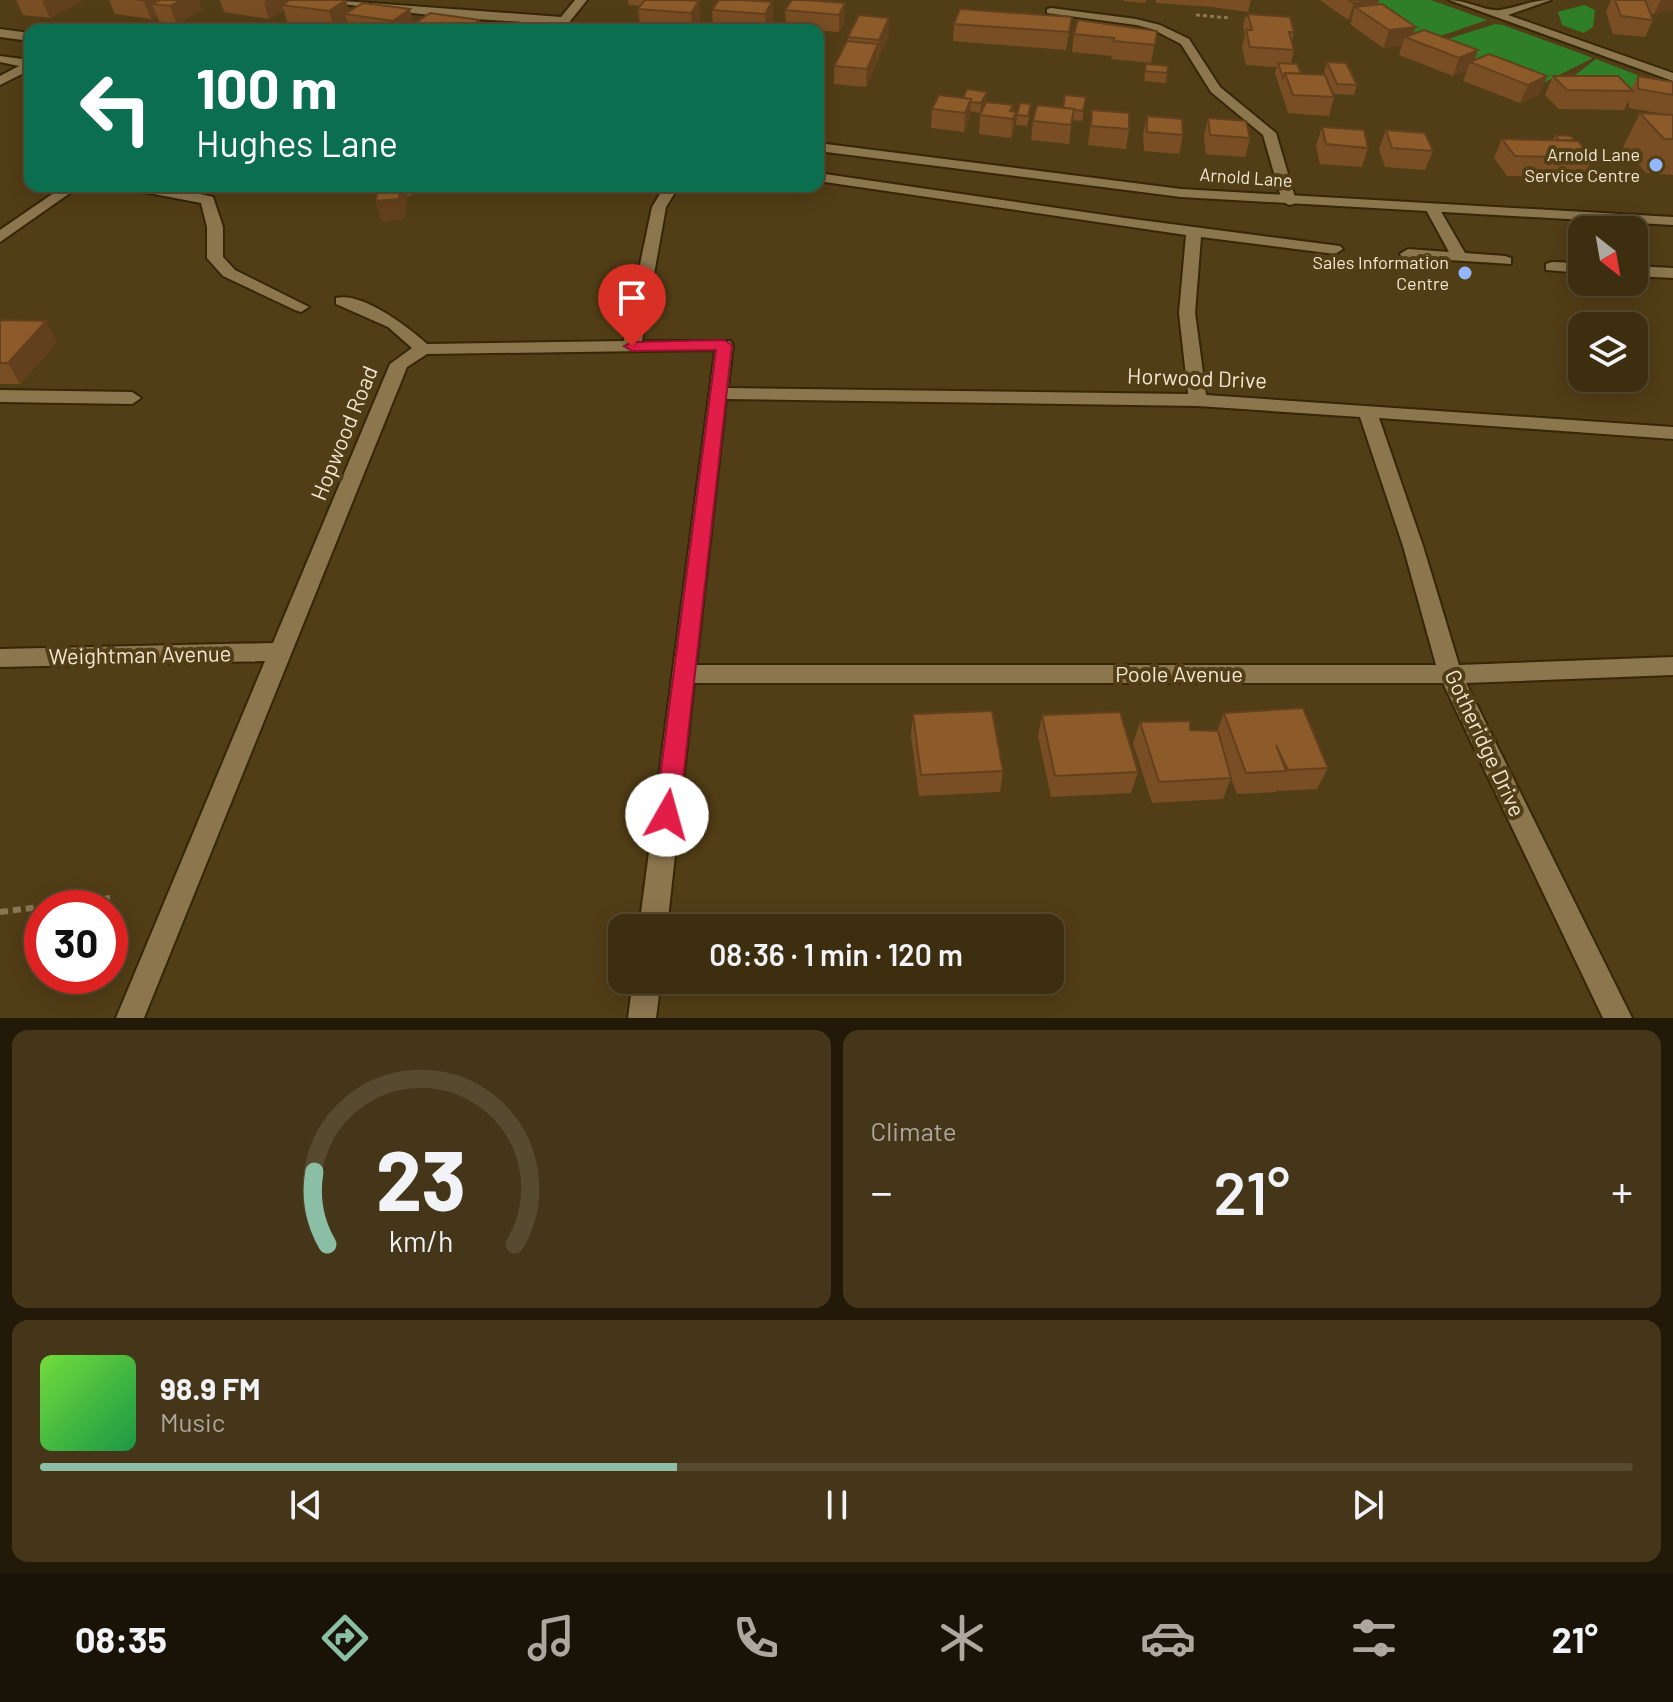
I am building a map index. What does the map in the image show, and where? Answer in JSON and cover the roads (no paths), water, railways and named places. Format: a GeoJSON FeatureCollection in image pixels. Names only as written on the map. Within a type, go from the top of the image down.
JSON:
{"type":"FeatureCollection","features":[{"type":"Feature","properties":{"kind":"street"},"geometry":{"type":"LineString","coordinates":[[335,0],[551,24]]}},
{"type":"Feature","properties":{"kind":"street"},"geometry":{"type":"LineString","coordinates":[[563,24],[581,0]]}},
{"type":"Feature","properties":{"kind":"street"},"geometry":{"type":"LineString","coordinates":[[1455,0],[1673,77]]}},
{"type":"Feature","properties":{"kind":"street"},"geometry":{"type":"LineString","coordinates":[[1498,14],[1545,0]]}},
{"type":"Feature","properties":{"kind":"street"},"geometry":{"type":"LineString","coordinates":[[1051,11],[1136,22],[1156,27],[1185,42],[1215,89],[1269,133],[1289,201]]}},
{"type":"Feature","properties":{"kind":"street"},"geometry":{"type":"LineString","coordinates":[[0,33],[24,36]]}},
{"type":"Feature","properties":{"kind":"street"},"geometry":{"type":"LineString","coordinates":[[1,59],[24,63]]}},
{"type":"Feature","properties":{"kind":"street"},"geometry":{"type":"LineString","coordinates":[[0,81],[24,67]]}},
{"type":"Feature","properties":{"kind":"street","name":"Arnold Lane"},"geometry":{"type":"LineString","coordinates":[[824,148],[1181,193],[1673,221]]}},
{"type":"Feature","properties":{"kind":"street"},"geometry":{"type":"LineString","coordinates":[[824,178],[1194,232],[1335,249]]}},
{"type":"Feature","properties":{"kind":"street"},"geometry":{"type":"LineString","coordinates":[[0,237],[64,192]]}},
{"type":"Feature","properties":{"kind":"street"},"geometry":{"type":"LineString","coordinates":[[177,192],[208,200],[215,227],[215,258],[229,273],[301,307]]}},
{"type":"Feature","properties":{"kind":"street"},"geometry":{"type":"LineString","coordinates":[[632,346],[659,207],[668,192]]}},
{"type":"Feature","properties":{"kind":"street"},"geometry":{"type":"LineString","coordinates":[[1432,208],[1459,256]]}},
{"type":"Feature","properties":{"kind":"street"},"geometry":{"type":"LineString","coordinates":[[1194,232],[1187,313],[1198,400]]}},
{"type":"Feature","properties":{"kind":"street"},"geometry":{"type":"LineString","coordinates":[[1408,254],[1505,261]]}},
{"type":"Feature","properties":{"kind":"street"},"geometry":{"type":"LineString","coordinates":[[1552,267],[1568,268]]}},
{"type":"Feature","properties":{"kind":"street"},"geometry":{"type":"LineString","coordinates":[[1648,272],[1673,273]]}},
{"type":"Feature","properties":{"kind":"street"},"geometry":{"type":"LineString","coordinates":[[342,301],[394,323],[423,349],[724,345],[655,914]]}},
{"type":"Feature","properties":{"kind":"street","name":"Hopwood Road"},"geometry":{"type":"LineString","coordinates":[[130,1018],[399,364],[423,349]]}},
{"type":"Feature","properties":{"kind":"street","name":"Horwood Drive"},"geometry":{"type":"LineString","coordinates":[[718,393],[1198,400],[1673,433]]}},
{"type":"Feature","properties":{"kind":"street"},"geometry":{"type":"LineString","coordinates":[[0,396],[132,398]]}},
{"type":"Feature","properties":{"kind":"street","name":"Gotheridge Drive"},"geometry":{"type":"LineString","coordinates":[[1367,411],[1413,546],[1450,674],[1618,1018]]}},
{"type":"Feature","properties":{"kind":"street","name":"Weightman Avenue"},"geometry":{"type":"LineString","coordinates":[[0,658],[280,652]]}},
{"type":"Feature","properties":{"kind":"street","name":"Poole Avenue"},"geometry":{"type":"LineString","coordinates":[[684,674],[1450,674],[1673,666]]}},
{"type":"Feature","properties":{"kind":"street"},"geometry":{"type":"LineString","coordinates":[[642,1018],[645,994]]}},
{"type":"Feature","properties":{"kind":"place","name":"Arnold Lane Service Centre"},"geometry":{"type":"Point","coordinates":[1656,165]}},
{"type":"Feature","properties":{"kind":"place","name":"Sales Information Centre"},"geometry":{"type":"Point","coordinates":[1465,273]}}]}
